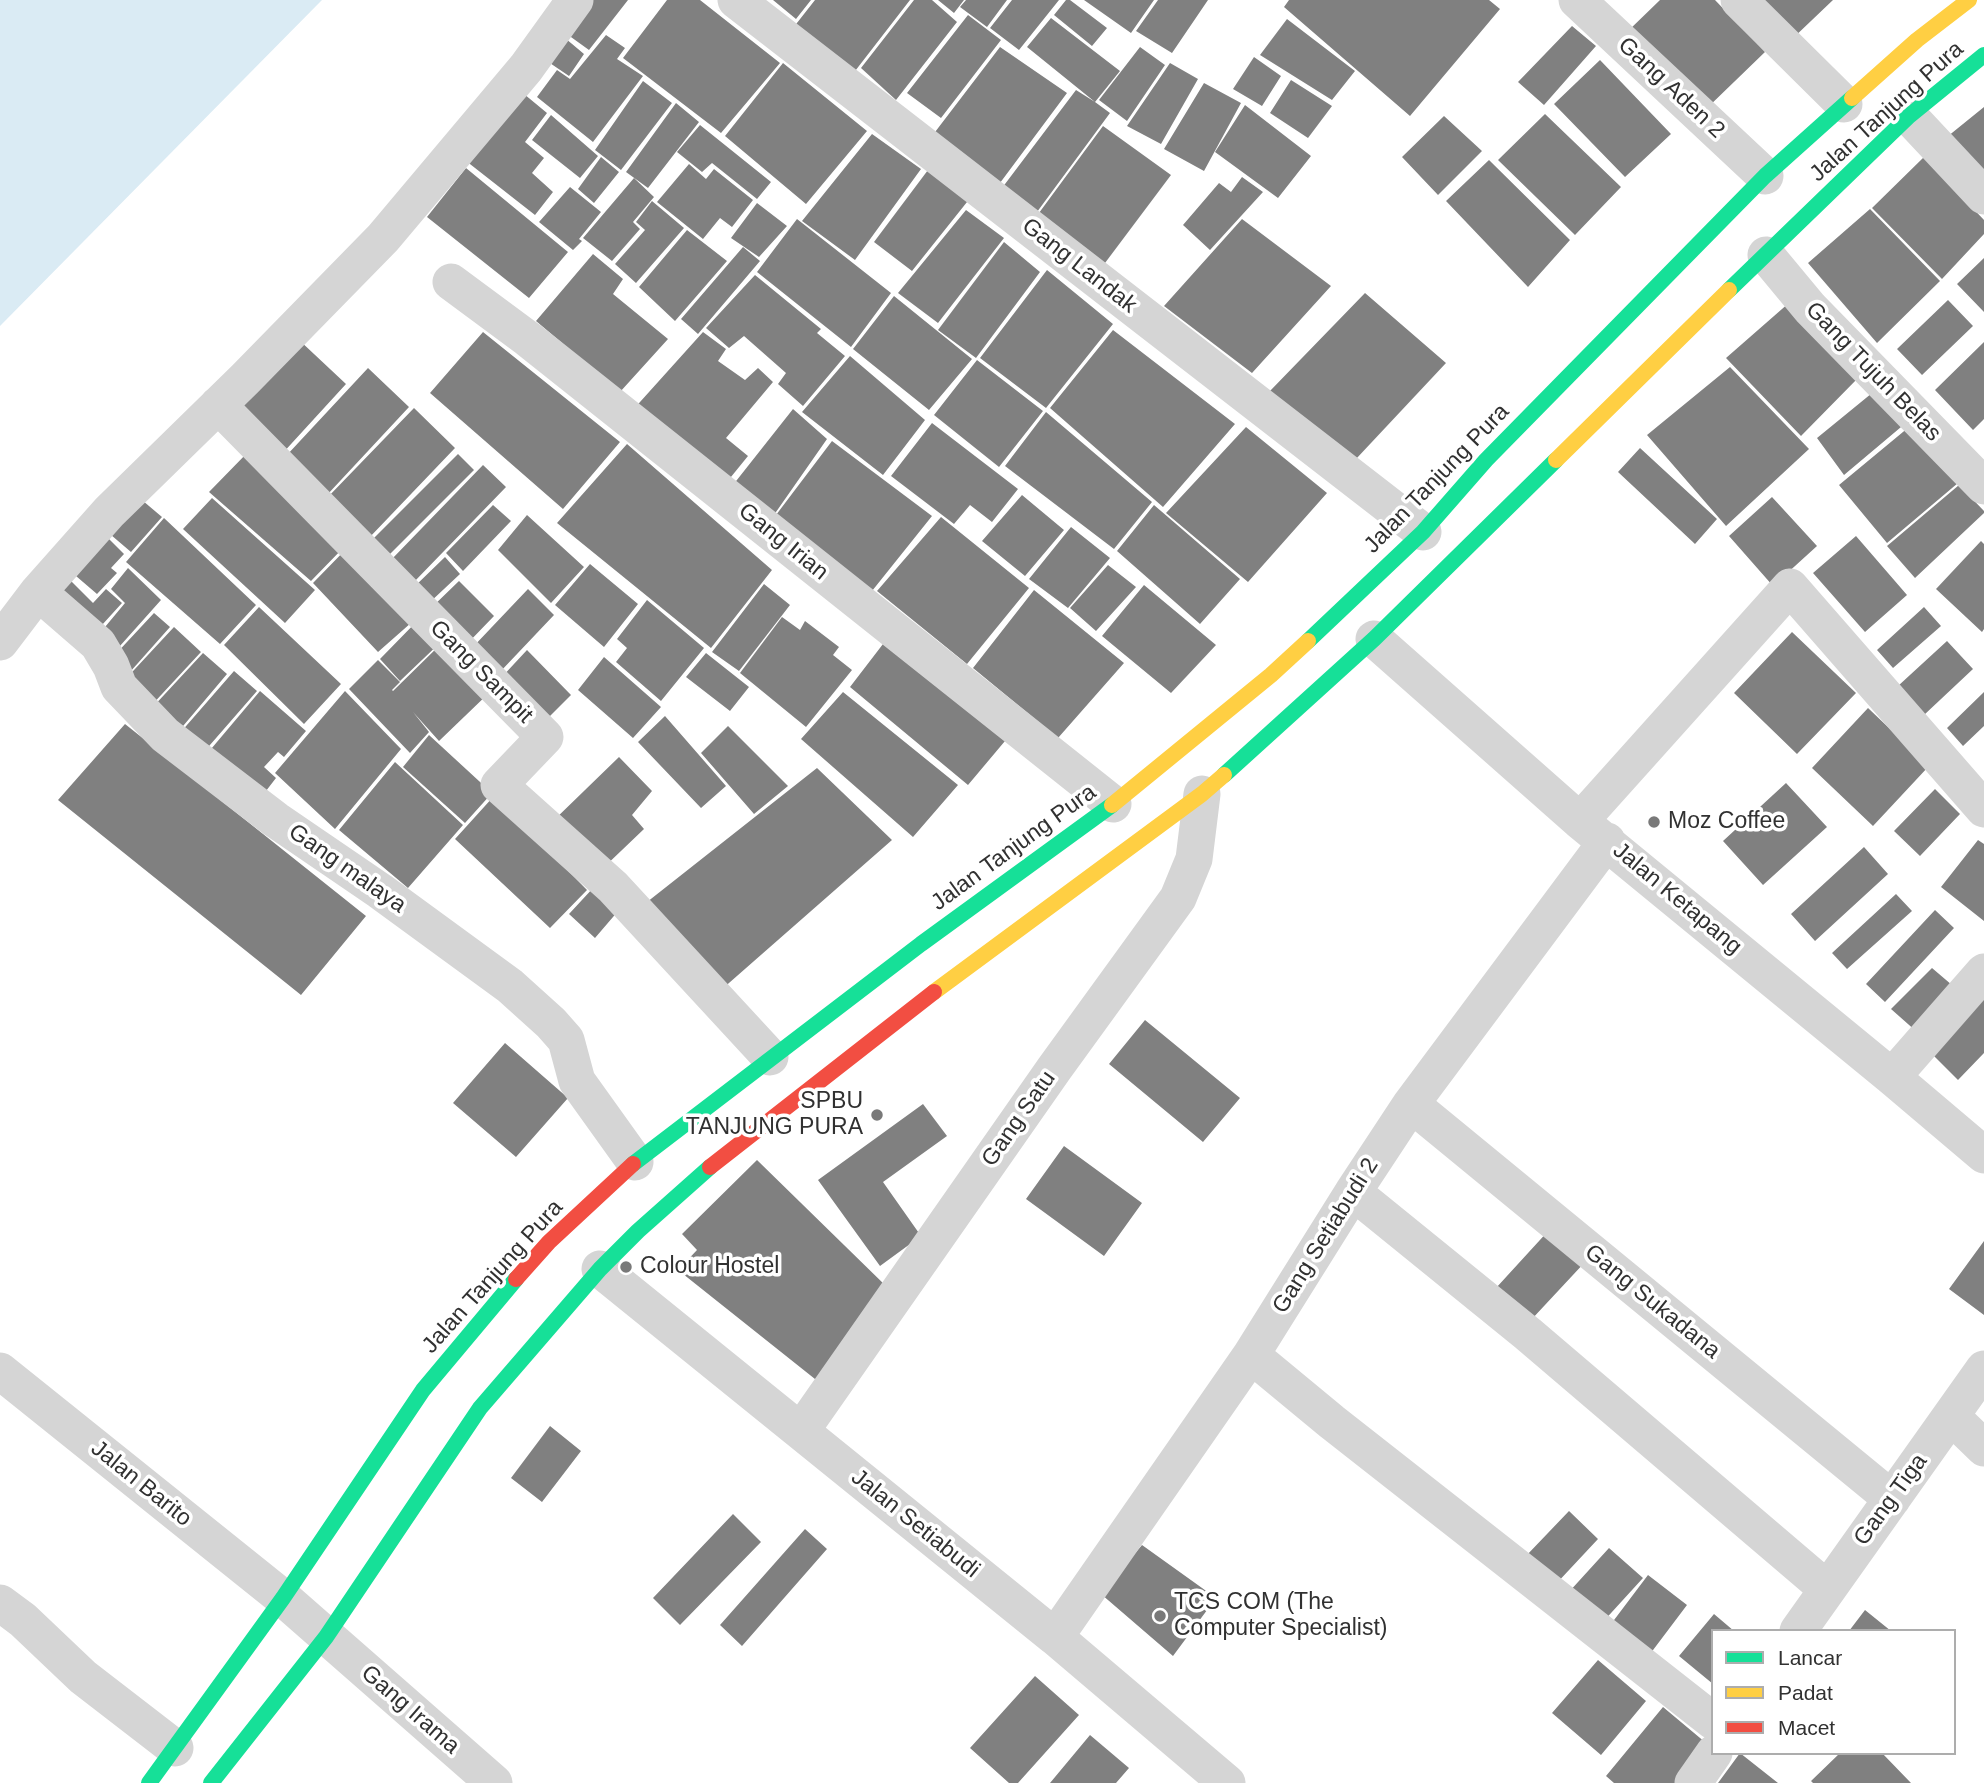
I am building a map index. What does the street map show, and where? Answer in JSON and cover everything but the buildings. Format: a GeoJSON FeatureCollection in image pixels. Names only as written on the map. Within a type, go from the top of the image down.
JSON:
{"type":"FeatureCollection","features":[{"type":"Feature","properties":{"kind":"highway","name":"Jalan Tanjung Pura"},"geometry":{"type":"LineString","coordinates":[[149,1783],[283,1598],[423,1390],[548,1242],[635,1162],[770,1056],[1113,804],[1271,675],[1423,532],[1512,443],[1765,176],[1917,40],[1969,0]]}},
{"type":"Feature","properties":{"kind":"highway","name":"Jalan Tanjung Pura"},"geometry":{"type":"LineString","coordinates":[[211,1783],[326,1637],[480,1408],[600,1269],[638,1231],[711,1166],[922,1000],[1202,794],[1374,639],[1538,469],[1766,255],[1909,116],[1984,55]]}},
{"type":"Feature","properties":{"kind":"street"},"geometry":{"type":"LineString","coordinates":[[0,642],[38,592],[109,512],[383,238],[526,68],[575,0]]}},
{"type":"Feature","properties":{"kind":"street","name":"Gang Landak"},"geometry":{"type":"LineString","coordinates":[[736,0],[1423,532]]}},
{"type":"Feature","properties":{"kind":"street","name":"Gang Aden 2"},"geometry":{"type":"LineString","coordinates":[[1577,0],[1765,176]]}},
{"type":"Feature","properties":{"kind":"street"},"geometry":{"type":"LineString","coordinates":[[1739,0],[1844,104]]}},
{"type":"Feature","properties":{"kind":"street"},"geometry":{"type":"LineString","coordinates":[[1909,116],[1984,196]]}},
{"type":"Feature","properties":{"kind":"street","name":"Gang Tujuh Belas"},"geometry":{"type":"LineString","coordinates":[[1766,255],[1810,308],[1984,486]]}},
{"type":"Feature","properties":{"kind":"street","name":"Gang Irian"},"geometry":{"type":"LineString","coordinates":[[451,282],[528,338],[1113,804]]}},
{"type":"Feature","properties":{"kind":"street","name":"Gang Sampit"},"geometry":{"type":"LineString","coordinates":[[218,405],[544,737],[499,785],[612,887],[770,1056]]}},
{"type":"Feature","properties":{"kind":"street","name":"Gang Setiabudi 2"},"geometry":{"type":"LineString","coordinates":[[1055,1637],[1251,1355],[1353,1192],[1594,831],[1790,587],[1984,809]]}},
{"type":"Feature","properties":{"kind":"street","name":"Gang malaya"},"geometry":{"type":"LineString","coordinates":[[38,592],[97,644],[120,687],[165,735],[276,820],[380,891],[510,986],[551,1023],[566,1040],[577,1081],[635,1162]]}},
{"type":"Feature","properties":{"kind":"street","name":"Jalan Ketapang"},"geometry":{"type":"LineString","coordinates":[[1374,639],[1594,831],[1984,1155]]}},
{"type":"Feature","properties":{"kind":"street","name":"Gang Satu"},"geometry":{"type":"LineString","coordinates":[[801,1431],[1054,1069],[1178,898],[1194,859],[1202,794]]}},
{"type":"Feature","properties":{"kind":"street"},"geometry":{"type":"LineString","coordinates":[[1892,1077],[1984,972]]}},
{"type":"Feature","properties":{"kind":"street","name":"Gang Sukadana"},"geometry":{"type":"LineString","coordinates":[[1411,1104],[1892,1499]]}},
{"type":"Feature","properties":{"kind":"street"},"geometry":{"type":"LineString","coordinates":[[1353,1192],[1528,1334],[1827,1589]]}},
{"type":"Feature","properties":{"kind":"street","name":"Jalan Setiabudi"},"geometry":{"type":"LineString","coordinates":[[600,1269],[1055,1637],[1216,1780]]}},
{"type":"Feature","properties":{"kind":"street"},"geometry":{"type":"LineString","coordinates":[[1251,1355],[1332,1422],[1711,1719]]}},
{"type":"Feature","properties":{"kind":"street","name":"Gang Tiga"},"geometry":{"type":"LineString","coordinates":[[1799,1629],[1984,1369]]}},
{"type":"Feature","properties":{"kind":"street","name":"Jalan Barito"},"geometry":{"type":"LineString","coordinates":[[0,1371],[283,1598],[326,1637]]}},
{"type":"Feature","properties":{"kind":"street"},"geometry":{"type":"LineString","coordinates":[[1951,1416],[1984,1448]]}},
{"type":"Feature","properties":{"kind":"street"},"geometry":{"type":"LineString","coordinates":[[0,1603],[23,1620],[83,1677],[175,1748]]}},
{"type":"Feature","properties":{"kind":"street","name":"Gang Irama"},"geometry":{"type":"LineString","coordinates":[[326,1637],[494,1783]]}},
{"type":"Feature","properties":{"kind":"street"},"geometry":{"type":"LineString","coordinates":[[1693,1783],[1713,1755]]}},
{"type":"Feature","properties":{"kind":"shaded area"},"geometry":{"type":"Polygon","coordinates":[[[0,0],[322,0],[0,326],[0,0]]]}},
{"type":"Feature","properties":{"kind":"traffic: fast"},"geometry":{"type":"LineString","coordinates":[[1729,290],[1909,116],[1984,55]]}},
{"type":"Feature","properties":{"kind":"traffic: fast"},"geometry":{"type":"LineString","coordinates":[[1308,641],[1423,532],[1486,460],[1765,176],[1852,98]]}},
{"type":"Feature","properties":{"kind":"traffic: fast"},"geometry":{"type":"LineString","coordinates":[[1224,775],[1374,639],[1556,460]]}},
{"type":"Feature","properties":{"kind":"traffic: fast"},"geometry":{"type":"LineString","coordinates":[[633,1164],[921,944],[1112,805]]}},
{"type":"Feature","properties":{"kind":"traffic: fast"},"geometry":{"type":"LineString","coordinates":[[211,1783],[326,1637],[480,1408],[600,1269],[710,1167]]}},
{"type":"Feature","properties":{"kind":"traffic: fast"},"geometry":{"type":"LineString","coordinates":[[149,1783],[283,1598],[423,1390],[516,1279]]}},
{"type":"Feature","properties":{"kind":"traffic: slow"},"geometry":{"type":"LineString","coordinates":[[1852,98],[1917,40],[1969,0]]}},
{"type":"Feature","properties":{"kind":"traffic: slow"},"geometry":{"type":"LineString","coordinates":[[1556,460],[1729,290]]}},
{"type":"Feature","properties":{"kind":"traffic: slow"},"geometry":{"type":"LineString","coordinates":[[1112,805],[1271,675],[1308,641]]}},
{"type":"Feature","properties":{"kind":"traffic: slow"},"geometry":{"type":"LineString","coordinates":[[934,992],[1224,775]]}},
{"type":"Feature","properties":{"kind":"traffic: jam"},"geometry":{"type":"LineString","coordinates":[[710,1167],[934,992]]}},
{"type":"Feature","properties":{"kind":"traffic: jam"},"geometry":{"type":"LineString","coordinates":[[516,1279],[549,1242],[633,1164]]}},
{"type":"Feature","properties":{"kind":"place","name":"Moz Coffee"},"geometry":{"type":"Point","coordinates":[1654,822]}},
{"type":"Feature","properties":{"kind":"place","name":"SPBU TANJUNG PURA"},"geometry":{"type":"Point","coordinates":[877,1115]}},
{"type":"Feature","properties":{"kind":"place","name":"Colour Hostel"},"geometry":{"type":"Point","coordinates":[626,1267]}},
{"type":"Feature","properties":{"kind":"place","name":"TCS COM (The Computer Specialist)"},"geometry":{"type":"Point","coordinates":[1160,1616]}}]}
